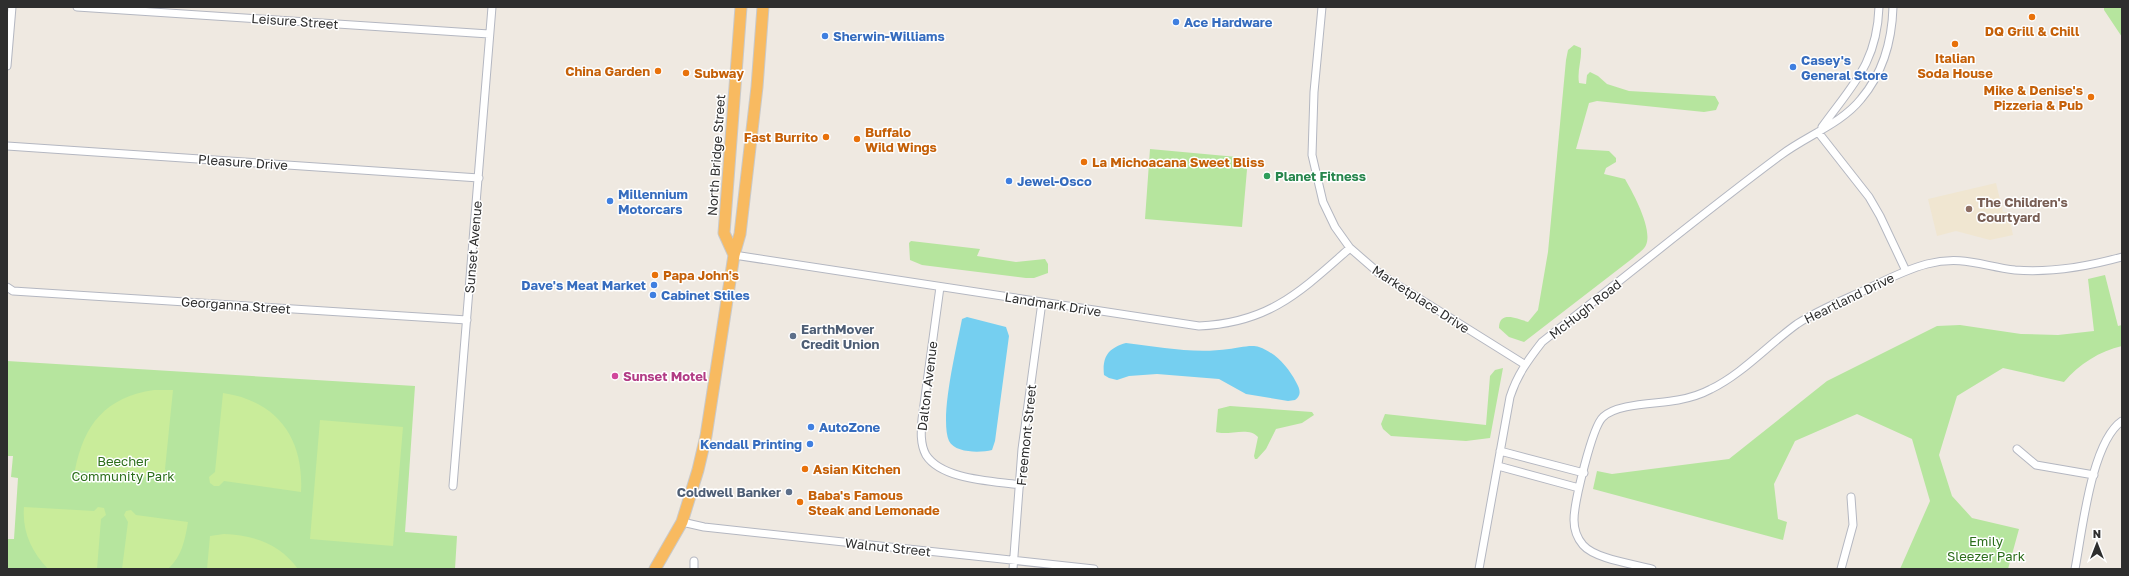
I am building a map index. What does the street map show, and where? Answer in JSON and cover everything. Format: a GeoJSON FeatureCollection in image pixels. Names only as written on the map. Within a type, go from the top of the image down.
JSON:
{"type":"FeatureCollection","features":[{"type":"Feature","properties":{"kind":"highway","name":"North Bridge Street"},"geometry":{"type":"LineString","coordinates":[[734,255],[724,233],[741,7]]}},
{"type":"Feature","properties":{"kind":"highway"},"geometry":{"type":"LineString","coordinates":[[655,569],[682,522],[706,436],[734,255],[740,234],[763,7]]}},
{"type":"Feature","properties":{"kind":"street"},"geometry":{"type":"LineString","coordinates":[[7,66],[12,7]]}},
{"type":"Feature","properties":{"kind":"street","name":"Leisure Street"},"geometry":{"type":"LineString","coordinates":[[77,7],[489,34]]}},
{"type":"Feature","properties":{"kind":"street","name":"Sunset Avenue"},"geometry":{"type":"LineString","coordinates":[[453,486],[492,7]]}},
{"type":"Feature","properties":{"kind":"street","name":"Marketplace Drive"},"geometry":{"type":"LineString","coordinates":[[1322,7],[1314,92],[1314,166],[1321,196],[1329,216],[1350,248],[1380,274],[1524,364]]}},
{"type":"Feature","properties":{"kind":"street","name":"McHugh Road"},"geometry":{"type":"LineString","coordinates":[[1818,132],[1852,89],[1872,54],[1878,27],[1879,7]]}},
{"type":"Feature","properties":{"kind":"street","name":"McHugh Road"},"geometry":{"type":"LineString","coordinates":[[1479,569],[1510,397],[1524,364],[1542,342],[1782,154],[1818,132],[1860,100],[1871,85],[1884,61],[1892,28],[1893,7]]}},
{"type":"Feature","properties":{"kind":"street"},"geometry":{"type":"LineString","coordinates":[[1818,132],[1869,197],[1880,216],[1906,271]]}},
{"type":"Feature","properties":{"kind":"street","name":"Pleasure Drive"},"geometry":{"type":"LineString","coordinates":[[7,146],[478,178]]}},
{"type":"Feature","properties":{"kind":"street","name":"Landmark Drive"},"geometry":{"type":"LineString","coordinates":[[734,255],[1199,326],[1231,323],[1255,316],[1278,306],[1299,292],[1350,248]]}},
{"type":"Feature","properties":{"kind":"street","name":"Heartland Drive"},"geometry":{"type":"LineString","coordinates":[[1652,569],[1598,555],[1584,546],[1576,535],[1574,520],[1579,488],[1598,423],[1611,411],[1678,400],[1708,391],[1723,382],[1797,324],[1817,312],[1906,271],[1928,264],[1954,260],[1982,262],[2014,270],[2046,271],[2073,269],[2122,257]]}},
{"type":"Feature","properties":{"kind":"street","name":"Georganna Street"},"geometry":{"type":"LineString","coordinates":[[7,287],[13,291],[467,320]]}},
{"type":"Feature","properties":{"kind":"street","name":"Dalton Avenue"},"geometry":{"type":"LineString","coordinates":[[940,287],[920,436],[926,455],[940,467],[957,476],[1020,485]]}},
{"type":"Feature","properties":{"kind":"street","name":"Freemont Street"},"geometry":{"type":"LineString","coordinates":[[1013,569],[1022,449],[1042,302]]}},
{"type":"Feature","properties":{"kind":"street"},"geometry":{"type":"LineString","coordinates":[[2075,569],[2094,475],[2105,440],[2122,421]]}},
{"type":"Feature","properties":{"kind":"street"},"geometry":{"type":"LineString","coordinates":[[2017,449],[2036,465],[2094,475]]}},
{"type":"Feature","properties":{"kind":"street"},"geometry":{"type":"LineString","coordinates":[[1500,451],[1584,473]]}},
{"type":"Feature","properties":{"kind":"street"},"geometry":{"type":"LineString","coordinates":[[1498,466],[1579,488]]}},
{"type":"Feature","properties":{"kind":"street"},"geometry":{"type":"LineString","coordinates":[[1841,569],[1853,526],[1851,497]]}},
{"type":"Feature","properties":{"kind":"street","name":"Walnut Street"},"geometry":{"type":"LineString","coordinates":[[682,522],[704,527],[1094,569]]}},
{"type":"Feature","properties":{"kind":"street"},"geometry":{"type":"LineString","coordinates":[[694,561],[694,569]]}},
{"type":"Feature","properties":{"kind":"shaded area"},"geometry":{"type":"Polygon","coordinates":[[[1996,183],[2003,212],[2008,212],[2013,235],[1990,240],[1956,231],[1937,236],[1928,199],[1996,183]]]}},
{"type":"Feature","properties":{"kind":"green space"},"geometry":{"type":"Polygon","coordinates":[[[2104,7],[2122,7],[2122,37],[2104,10],[2104,7]]]}},
{"type":"Feature","properties":{"kind":"green space"},"geometry":{"type":"Polygon","coordinates":[[[1574,45],[1581,48],[1579,83],[1586,84],[1587,75],[1590,72],[1598,76],[1607,84],[1629,91],[1715,96],[1719,103],[1716,110],[1704,112],[1597,101],[1589,103],[1576,149],[1609,151],[1616,158],[1616,162],[1606,168],[1604,174],[1625,179],[1645,221],[1647,230],[1646,245],[1633,258],[1524,342],[1509,337],[1499,328],[1500,322],[1506,317],[1510,317],[1528,322],[1538,310],[1548,252],[1566,60],[1568,50],[1574,45]]]}},
{"type":"Feature","properties":{"kind":"green space"},"geometry":{"type":"Polygon","coordinates":[[[1150,149],[1248,158],[1242,227],[1145,219],[1150,149]]]}},
{"type":"Feature","properties":{"kind":"green space"},"geometry":{"type":"Polygon","coordinates":[[[911,241],[980,249],[977,256],[1016,262],[1045,259],[1048,264],[1048,273],[1034,278],[1026,278],[922,265],[910,260],[909,243],[911,241]]]}},
{"type":"Feature","properties":{"kind":"green space","name":"Emily Sleezer Park"},"geometry":{"type":"Polygon","coordinates":[[[2105,275],[2118,326],[2122,325],[2122,346],[2106,351],[2090,359],[2076,369],[2064,382],[2003,368],[1957,396],[1939,455],[1952,496],[1972,518],[2019,529],[2008,569],[1900,569],[1930,501],[1912,439],[1857,414],[1795,441],[1774,484],[1778,519],[1787,522],[1783,540],[1593,489],[1597,471],[1612,474],[1729,459],[1827,381],[1937,326],[1960,325],[2021,334],[2058,335],[2094,331],[2088,279],[2105,275]]]}},
{"type":"Feature","properties":{"kind":"green space","name":"Beecher Community Park"},"geometry":{"type":"Polygon","coordinates":[[[7,361],[415,386],[405,532],[457,536],[455,569],[7,569],[7,539],[14,539],[18,478],[11,477],[13,456],[7,456],[7,361]]]}},
{"type":"Feature","properties":{"kind":"green space"},"geometry":{"type":"Polygon","coordinates":[[[1503,368],[1490,438],[1466,441],[1391,436],[1383,429],[1381,424],[1385,414],[1486,425],[1490,376],[1495,370],[1503,368]]]}},
{"type":"Feature","properties":{"kind":"green space"},"geometry":{"type":"Polygon","coordinates":[[[154,390],[173,390],[165,469],[169,475],[166,480],[159,483],[154,478],[75,470],[84,439],[91,426],[100,415],[110,406],[123,399],[154,390]]]}},
{"type":"Feature","properties":{"kind":"green space"},"geometry":{"type":"Polygon","coordinates":[[[223,393],[242,397],[259,404],[273,414],[284,426],[292,439],[298,455],[301,473],[301,492],[224,481],[219,486],[214,486],[210,483],[209,477],[215,472],[223,393]]]}},
{"type":"Feature","properties":{"kind":"green space"},"geometry":{"type":"Polygon","coordinates":[[[1230,406],[1312,412],[1314,415],[1302,423],[1276,429],[1266,449],[1257,459],[1255,459],[1254,456],[1258,437],[1254,434],[1249,432],[1216,432],[1218,409],[1230,406]]]}},
{"type":"Feature","properties":{"kind":"green space"},"geometry":{"type":"Polygon","coordinates":[[[320,420],[403,427],[393,546],[310,539],[320,420]]]}},
{"type":"Feature","properties":{"kind":"green space"},"geometry":{"type":"Polygon","coordinates":[[[24,507],[94,511],[98,507],[104,508],[106,515],[101,519],[97,569],[48,569],[32,548],[26,532],[24,507]]]}},
{"type":"Feature","properties":{"kind":"green space"},"geometry":{"type":"Polygon","coordinates":[[[131,510],[136,515],[188,522],[180,553],[168,569],[122,569],[128,522],[124,515],[126,511],[131,510]]]}},
{"type":"Feature","properties":{"kind":"green space"},"geometry":{"type":"Polygon","coordinates":[[[224,534],[245,536],[265,542],[283,553],[298,569],[207,569],[210,536],[224,534]]]}},
{"type":"Feature","properties":{"kind":"water"},"geometry":{"type":"Polygon","coordinates":[[[967,317],[1006,327],[1009,336],[995,441],[992,450],[987,451],[975,452],[957,448],[949,441],[946,430],[947,399],[953,363],[962,319],[967,317]]]}},
{"type":"Feature","properties":{"kind":"water"},"geometry":{"type":"Polygon","coordinates":[[[1126,343],[1203,351],[1256,346],[1271,353],[1285,366],[1293,376],[1299,389],[1299,396],[1295,400],[1288,401],[1246,394],[1219,379],[1157,374],[1129,376],[1117,380],[1109,378],[1104,375],[1105,358],[1115,348],[1126,343]]]}},
{"type":"Feature","properties":{"kind":"place","name":"DQ Grill & Chill"},"geometry":{"type":"Point","coordinates":[2032,17]}},
{"type":"Feature","properties":{"kind":"place","name":"Ace Hardware"},"geometry":{"type":"Point","coordinates":[1176,22]}},
{"type":"Feature","properties":{"kind":"place","name":"Sherwin-Williams"},"geometry":{"type":"Point","coordinates":[825,36]}},
{"type":"Feature","properties":{"kind":"place","name":"Italian Soda House"},"geometry":{"type":"Point","coordinates":[1955,44]}},
{"type":"Feature","properties":{"kind":"place","name":"Casey's General Store"},"geometry":{"type":"Point","coordinates":[1793,67]}},
{"type":"Feature","properties":{"kind":"place","name":"China Garden"},"geometry":{"type":"Point","coordinates":[658,71]}},
{"type":"Feature","properties":{"kind":"place","name":"Subway"},"geometry":{"type":"Point","coordinates":[686,73]}},
{"type":"Feature","properties":{"kind":"place","name":"Mike & Denise's Pizzeria & Pub"},"geometry":{"type":"Point","coordinates":[2091,97]}},
{"type":"Feature","properties":{"kind":"place","name":"Fast Burrito"},"geometry":{"type":"Point","coordinates":[826,137]}},
{"type":"Feature","properties":{"kind":"place","name":"Buffalo Wild Wings"},"geometry":{"type":"Point","coordinates":[857,139]}},
{"type":"Feature","properties":{"kind":"place","name":"La Michoacana Sweet Bliss"},"geometry":{"type":"Point","coordinates":[1084,162]}},
{"type":"Feature","properties":{"kind":"place","name":"Planet Fitness"},"geometry":{"type":"Point","coordinates":[1267,176]}},
{"type":"Feature","properties":{"kind":"place","name":"Jewel-Osco"},"geometry":{"type":"Point","coordinates":[1009,181]}},
{"type":"Feature","properties":{"kind":"place","name":"Millennium Motorcars"},"geometry":{"type":"Point","coordinates":[610,201]}},
{"type":"Feature","properties":{"kind":"place","name":"The Children's Courtyard"},"geometry":{"type":"Point","coordinates":[1969,209]}},
{"type":"Feature","properties":{"kind":"place","name":"Papa John's"},"geometry":{"type":"Point","coordinates":[655,275]}},
{"type":"Feature","properties":{"kind":"place","name":"Dave's Meat Market"},"geometry":{"type":"Point","coordinates":[654,285]}},
{"type":"Feature","properties":{"kind":"place","name":"Cabinet Stiles"},"geometry":{"type":"Point","coordinates":[653,295]}},
{"type":"Feature","properties":{"kind":"place","name":"EarthMover Credit Union"},"geometry":{"type":"Point","coordinates":[793,336]}},
{"type":"Feature","properties":{"kind":"place","name":"Sunset Motel"},"geometry":{"type":"Point","coordinates":[615,376]}},
{"type":"Feature","properties":{"kind":"place","name":"AutoZone"},"geometry":{"type":"Point","coordinates":[811,427]}},
{"type":"Feature","properties":{"kind":"place","name":"Kendall Printing"},"geometry":{"type":"Point","coordinates":[810,444]}},
{"type":"Feature","properties":{"kind":"place","name":"Asian Kitchen"},"geometry":{"type":"Point","coordinates":[805,469]}},
{"type":"Feature","properties":{"kind":"place","name":"Coldwell Banker"},"geometry":{"type":"Point","coordinates":[789,492]}},
{"type":"Feature","properties":{"kind":"place","name":"Baba's Famous Steak and Lemonade"},"geometry":{"type":"Point","coordinates":[800,502]}}]}
